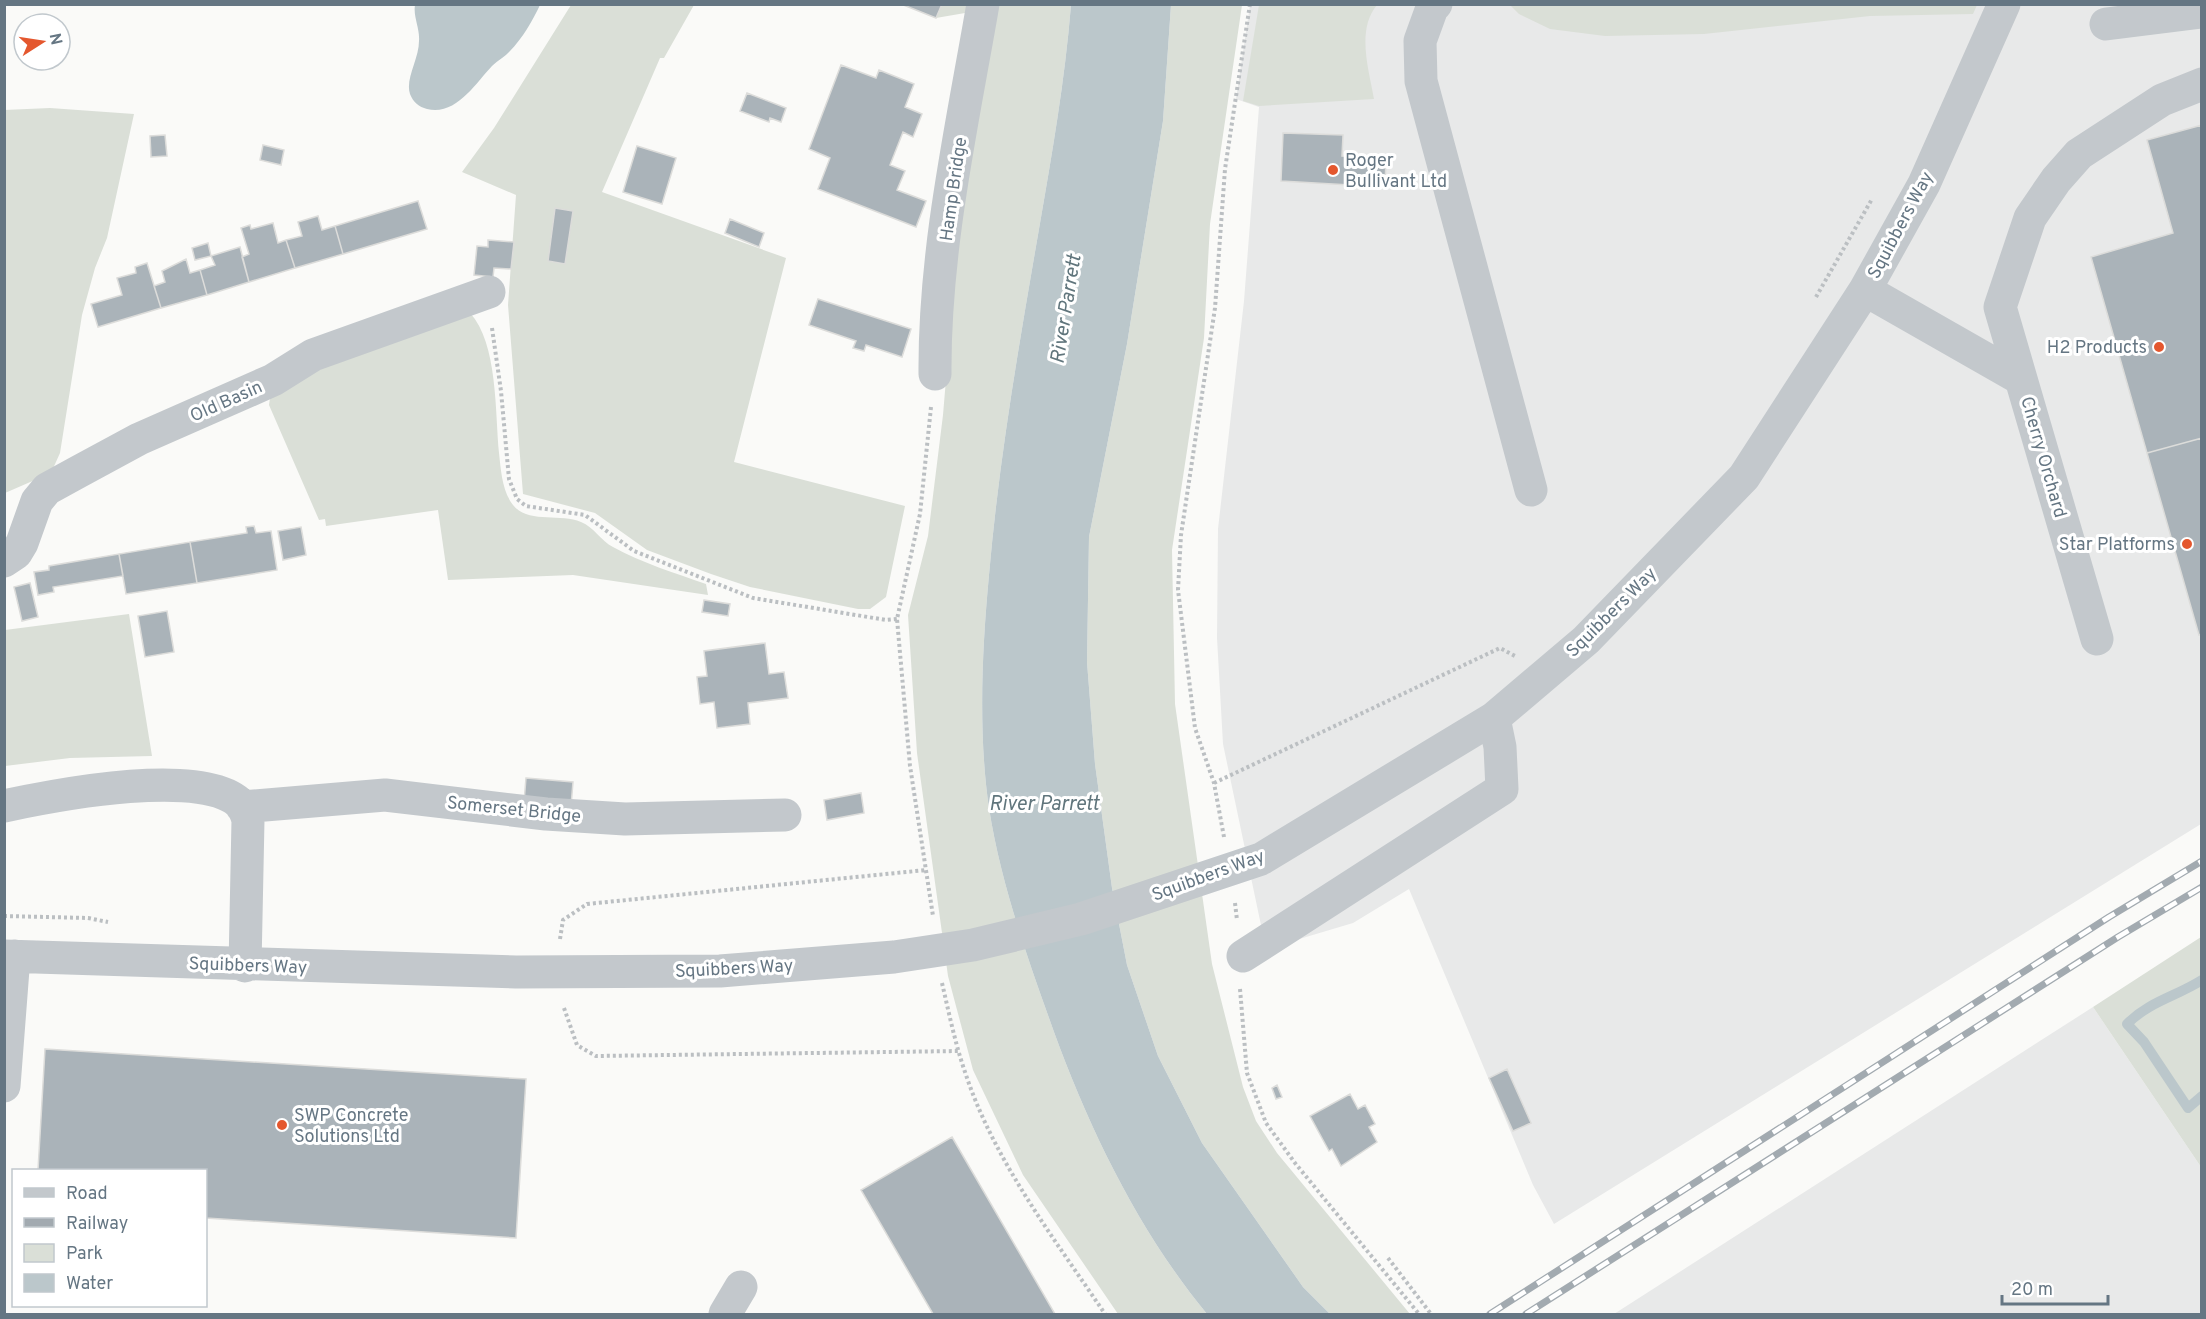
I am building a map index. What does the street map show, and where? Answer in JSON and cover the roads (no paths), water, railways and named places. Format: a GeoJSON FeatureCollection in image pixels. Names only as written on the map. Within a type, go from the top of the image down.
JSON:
{"type":"FeatureCollection","features":[{"type":"Feature","properties":{"kind":"street","name":"Hamp Bridge"},"geometry":{"type":"LineString","coordinates":[[935,374],[934,342],[944,248],[983,4]]}},
{"type":"Feature","properties":{"kind":"street"},"geometry":{"type":"LineString","coordinates":[[1436,4],[1432,8],[1420,41],[1421,81],[1531,490]]}},
{"type":"Feature","properties":{"kind":"street","name":"Squibbers Way"},"geometry":{"type":"LineString","coordinates":[[9,956],[245,966],[516,972],[720,971],[894,957],[973,945],[1081,919],[1261,859],[1494,718],[1586,640],[1744,477],[1865,290],[1924,184],[2004,4]]}},
{"type":"Feature","properties":{"kind":"street"},"geometry":{"type":"LineString","coordinates":[[2106,24],[2202,12]]}},
{"type":"Feature","properties":{"kind":"street"},"geometry":{"type":"LineString","coordinates":[[2021,379],[2000,307],[2030,218],[2056,180],[2079,154],[2162,100],[2202,84]]}},
{"type":"Feature","properties":{"kind":"street","name":"Cherry Orchard"},"geometry":{"type":"LineString","coordinates":[[1865,290],[2021,379],[2097,639]]}},
{"type":"Feature","properties":{"kind":"street","name":"Old Basin"},"geometry":{"type":"LineString","coordinates":[[4,561],[16,554],[37,501],[47,489],[139,440],[273,380],[313,355],[482,294]]}},
{"type":"Feature","properties":{"kind":"street"},"geometry":{"type":"LineString","coordinates":[[1243,956],[1502,789],[1500,747],[1494,718]]}},
{"type":"Feature","properties":{"kind":"street"},"geometry":{"type":"LineString","coordinates":[[4,806],[94,790],[162,785],[198,786],[230,798],[242,807],[248,820],[245,966]]}},
{"type":"Feature","properties":{"kind":"street","name":"Somerset Bridge"},"geometry":{"type":"LineString","coordinates":[[242,807],[385,795],[546,814],[625,819],[785,815]]}},
{"type":"Feature","properties":{"kind":"street"},"geometry":{"type":"LineString","coordinates":[[4,1086],[9,956]]}},
{"type":"Feature","properties":{"kind":"water"},"geometry":{"type":"Polygon","coordinates":[[[415,4],[540,5],[523,35],[508,53],[492,66],[464,97],[447,108],[437,110],[421,107],[410,94],[409,82],[419,41],[415,4]]]}},
{"type":"Feature","properties":{"kind":"water","name":"River Parrett"},"geometry":{"type":"Polygon","coordinates":[[[1071,5],[1171,5],[1163,121],[1127,344],[1089,537],[1087,662],[1095,764],[1112,888],[1127,965],[1158,1056],[1202,1143],[1303,1287],[1330,1314],[1207,1314],[1183,1283],[1160,1250],[1119,1180],[1068,1069],[1025,949],[994,837],[986,780],[982,721],[984,632],[989,575],[1004,445],[1058,117],[1071,5]]]}},
{"type":"Feature","properties":{"kind":"waterway"},"geometry":{"type":"LineString","coordinates":[[2202,980],[2154,1004],[2127,1024],[2144,1042],[2188,1108],[2202,1096]]}},
{"type":"Feature","properties":{"kind":"railway"},"geometry":{"type":"LineString","coordinates":[[1490,1314],[2109,917],[2202,861]]}},
{"type":"Feature","properties":{"kind":"railway"},"geometry":{"type":"LineString","coordinates":[[1526,1314],[2118,937],[2202,887]]}},
{"type":"Feature","properties":{"kind":"place","name":"Roger Bullivant Ltd"},"geometry":{"type":"Point","coordinates":[1333,170]}},
{"type":"Feature","properties":{"kind":"place","name":"H2 Products"},"geometry":{"type":"Point","coordinates":[2159,347]}},
{"type":"Feature","properties":{"kind":"place","name":"Star Platforms"},"geometry":{"type":"Point","coordinates":[2187,544]}},
{"type":"Feature","properties":{"kind":"place","name":"SWP Concrete Solutions Ltd"},"geometry":{"type":"Point","coordinates":[282,1125]}}]}
